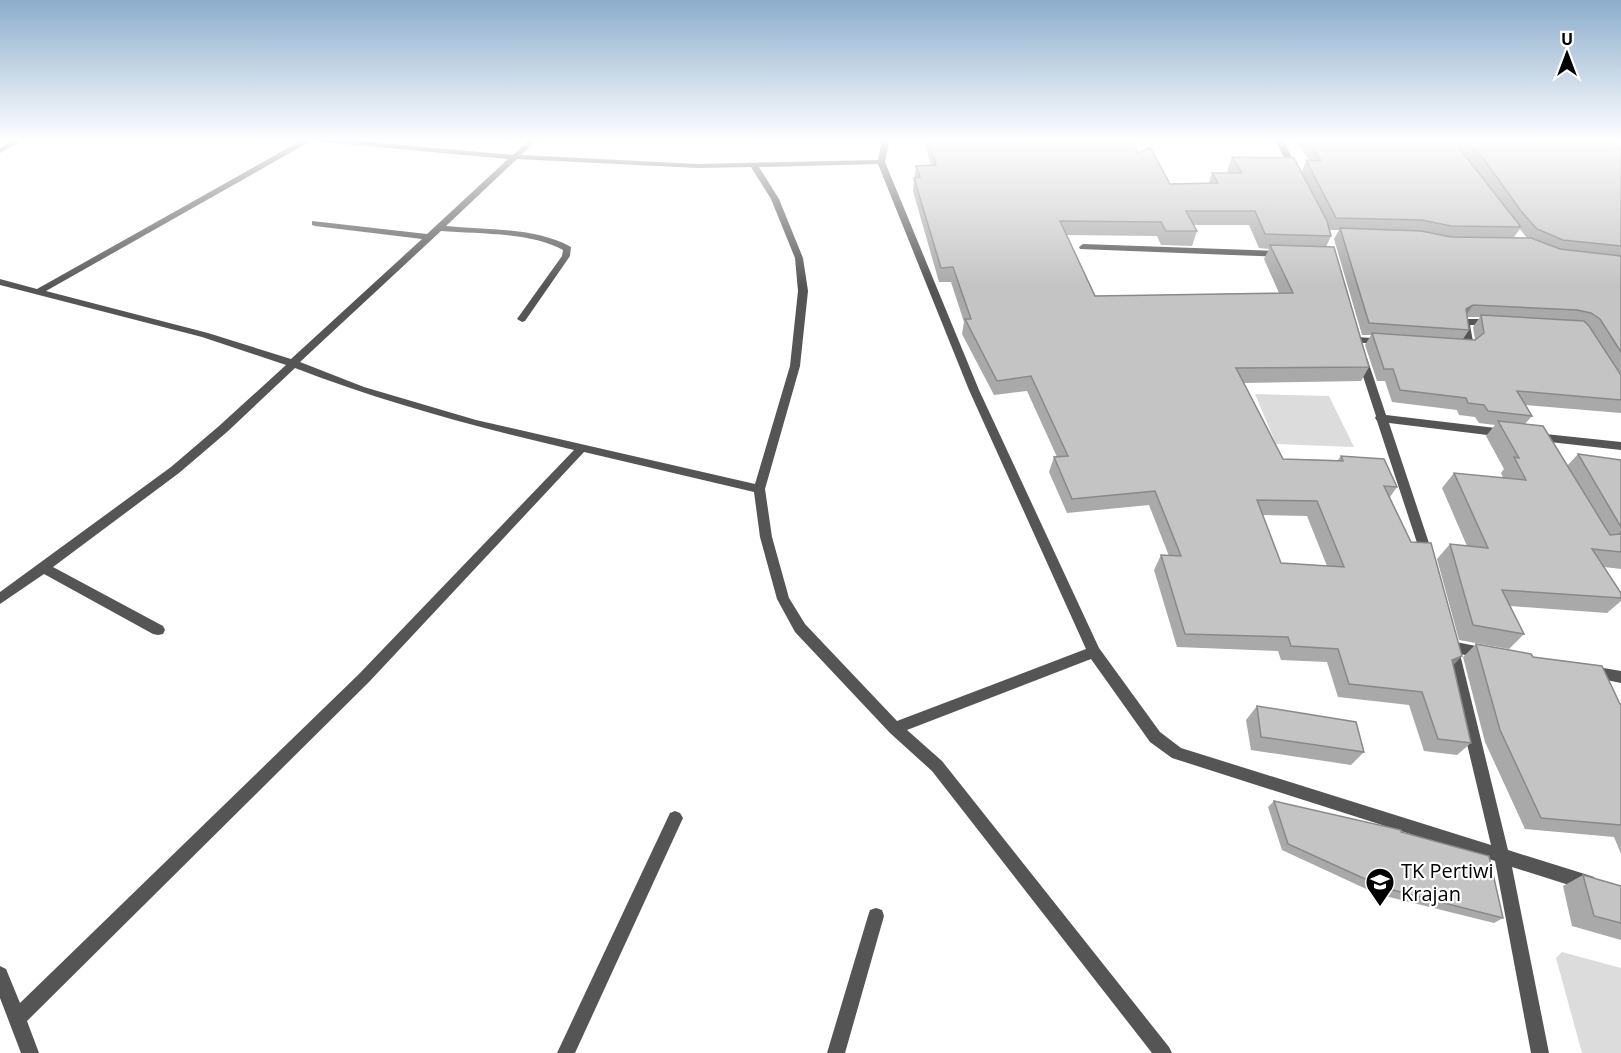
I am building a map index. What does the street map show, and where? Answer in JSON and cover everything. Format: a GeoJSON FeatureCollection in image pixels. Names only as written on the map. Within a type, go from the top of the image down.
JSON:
{"type":"FeatureCollection","features":[{"type":"Feature","properties":{"kind":"street"},"geometry":{"type":"LineString","coordinates":[[38,292],[223,188]]}},
{"type":"Feature","properties":{"kind":"street"},"geometry":{"type":"LineString","coordinates":[[0,599],[176,470],[295,364],[480,188]]}},
{"type":"Feature","properties":{"kind":"street"},"geometry":{"type":"LineString","coordinates":[[768,188],[800,258],[803,291],[795,366],[759,489],[766,537],[783,599],[800,628],[895,728],[937,766],[1163,1053]]}},
{"type":"Feature","properties":{"kind":"street"},"geometry":{"type":"LineString","coordinates":[[893,188],[974,390],[1094,652],[1155,737],[1177,753],[1599,887]]}},
{"type":"Feature","properties":{"kind":"street"},"geometry":{"type":"LineString","coordinates":[[315,223],[428,237]]}},
{"type":"Feature","properties":{"kind":"street"},"geometry":{"type":"LineString","coordinates":[[437,228],[537,238],[558,242],[568,249],[566,256],[522,319]]}},
{"type":"Feature","properties":{"kind":"street"},"geometry":{"type":"LineString","coordinates":[[1083,247],[1295,254]]}},
{"type":"Feature","properties":{"kind":"street"},"geometry":{"type":"LineString","coordinates":[[0,282],[205,335],[295,364],[360,389],[465,420],[759,489]]}},
{"type":"Feature","properties":{"kind":"street"},"geometry":{"type":"LineString","coordinates":[[1455,347],[1469,347],[1465,322],[1502,323]]}},
{"type":"Feature","properties":{"kind":"street"},"geometry":{"type":"LineString","coordinates":[[1400,343],[1355,335],[1380,418],[1424,542],[1432,574]]}},
{"type":"Feature","properties":{"kind":"street"},"geometry":{"type":"LineString","coordinates":[[1380,418],[1531,439],[1621,446]]}},
{"type":"Feature","properties":{"kind":"street"},"geometry":{"type":"LineString","coordinates":[[17,1018],[364,678],[582,448]]}},
{"type":"Feature","properties":{"kind":"street"},"geometry":{"type":"LineString","coordinates":[[44,568],[158,630]]}},
{"type":"Feature","properties":{"kind":"street"},"geometry":{"type":"LineString","coordinates":[[1496,655],[1450,642],[1486,779],[1523,950],[1540,1053]]}},
{"type":"Feature","properties":{"kind":"street"},"geometry":{"type":"LineString","coordinates":[[895,728],[1094,652]]}},
{"type":"Feature","properties":{"kind":"street"},"geometry":{"type":"LineString","coordinates":[[1573,669],[1621,677]]}},
{"type":"Feature","properties":{"kind":"street"},"geometry":{"type":"LineString","coordinates":[[566,1053],[675,818]]}},
{"type":"Feature","properties":{"kind":"street"},"geometry":{"type":"LineString","coordinates":[[836,1053],[876,916]]}},
{"type":"Feature","properties":{"kind":"street"},"geometry":{"type":"LineString","coordinates":[[0,975],[30,1053]]}},
{"type":"Feature","properties":{"kind":"shaded area"},"geometry":{"type":"Polygon","coordinates":[[[1255,394],[1329,396],[1354,447],[1276,444],[1255,394]]]}},
{"type":"Feature","properties":{"kind":"shaded area"},"geometry":{"type":"Polygon","coordinates":[[[1562,952],[1621,968],[1621,1053],[1582,1053],[1556,958],[1562,952]]]}},
{"type":"Feature","properties":{"kind":"building"},"geometry":{"type":"Polygon","coordinates":[[[917,188],[1310,188],[1327,221],[1331,236],[1265,234],[1255,211],[1186,211],[1197,231],[1166,231],[1161,222],[1060,221],[1095,296],[1293,293],[1270,245],[1334,247],[1369,367],[1236,368],[1283,459],[1343,461],[1341,456],[1384,459],[1397,487],[1384,486],[1411,542],[1431,543],[1462,656],[1452,660],[1471,743],[1438,739],[1422,692],[1349,684],[1338,649],[1291,646],[1288,637],[1185,634],[1161,555],[1181,556],[1155,491],[1072,499],[1054,457],[1068,456],[1031,376],[997,381],[965,319],[971,319],[953,267],[941,268],[917,188]],[[1257,500],[1281,563],[1344,567],[1317,501],[1257,500]]]}},
{"type":"Feature","properties":{"kind":"building"},"geometry":{"type":"Polygon","coordinates":[[[1321,188],[1491,188],[1521,227],[1451,226],[1422,220],[1336,218],[1321,188]]]}},
{"type":"Feature","properties":{"kind":"building"},"geometry":{"type":"Polygon","coordinates":[[[1505,188],[1621,188],[1621,246],[1563,240],[1537,229],[1505,188]]]}},
{"type":"Feature","properties":{"kind":"building"},"geometry":{"type":"Polygon","coordinates":[[[1340,228],[1421,231],[1451,237],[1531,238],[1560,249],[1621,256],[1621,352],[1600,319],[1591,313],[1577,310],[1473,305],[1466,309],[1469,330],[1369,323],[1340,228]]]}},
{"type":"Feature","properties":{"kind":"building"},"geometry":{"type":"Polygon","coordinates":[[[1481,315],[1584,321],[1621,375],[1621,400],[1517,391],[1532,416],[1488,411],[1484,405],[1468,403],[1466,398],[1400,390],[1393,369],[1384,369],[1372,333],[1475,340],[1484,333],[1481,315]]]}},
{"type":"Feature","properties":{"kind":"building"},"geometry":{"type":"Polygon","coordinates":[[[1498,421],[1543,426],[1610,535],[1620,534],[1621,531],[1621,552],[1592,549],[1621,593],[1621,598],[1502,590],[1524,634],[1473,625],[1450,544],[1488,548],[1454,473],[1526,480],[1514,457],[1519,458],[1498,421]]]}},
{"type":"Feature","properties":{"kind":"building"},"geometry":{"type":"Polygon","coordinates":[[[1578,454],[1621,460],[1621,527],[1578,454]]]}},
{"type":"Feature","properties":{"kind":"building"},"geometry":{"type":"Polygon","coordinates":[[[1476,644],[1531,654],[1533,657],[1602,666],[1621,704],[1621,825],[1541,818],[1500,730],[1476,644]]]}},
{"type":"Feature","properties":{"kind":"building"},"geometry":{"type":"Polygon","coordinates":[[[1257,706],[1356,722],[1364,752],[1261,737],[1257,706]]]}},
{"type":"Feature","properties":{"kind":"building"},"geometry":{"type":"Polygon","coordinates":[[[1274,801],[1401,830],[1401,832],[1489,856],[1503,918],[1385,888],[1288,844],[1274,801]]]}},
{"type":"Feature","properties":{"kind":"building"},"geometry":{"type":"Polygon","coordinates":[[[1583,875],[1621,886],[1621,923],[1594,916],[1583,875]]]}},
{"type":"Feature","properties":{"kind":"place","name":"TK Pertiwi Krajan"},"geometry":{"type":"Point","coordinates":[1380,908]}}]}
